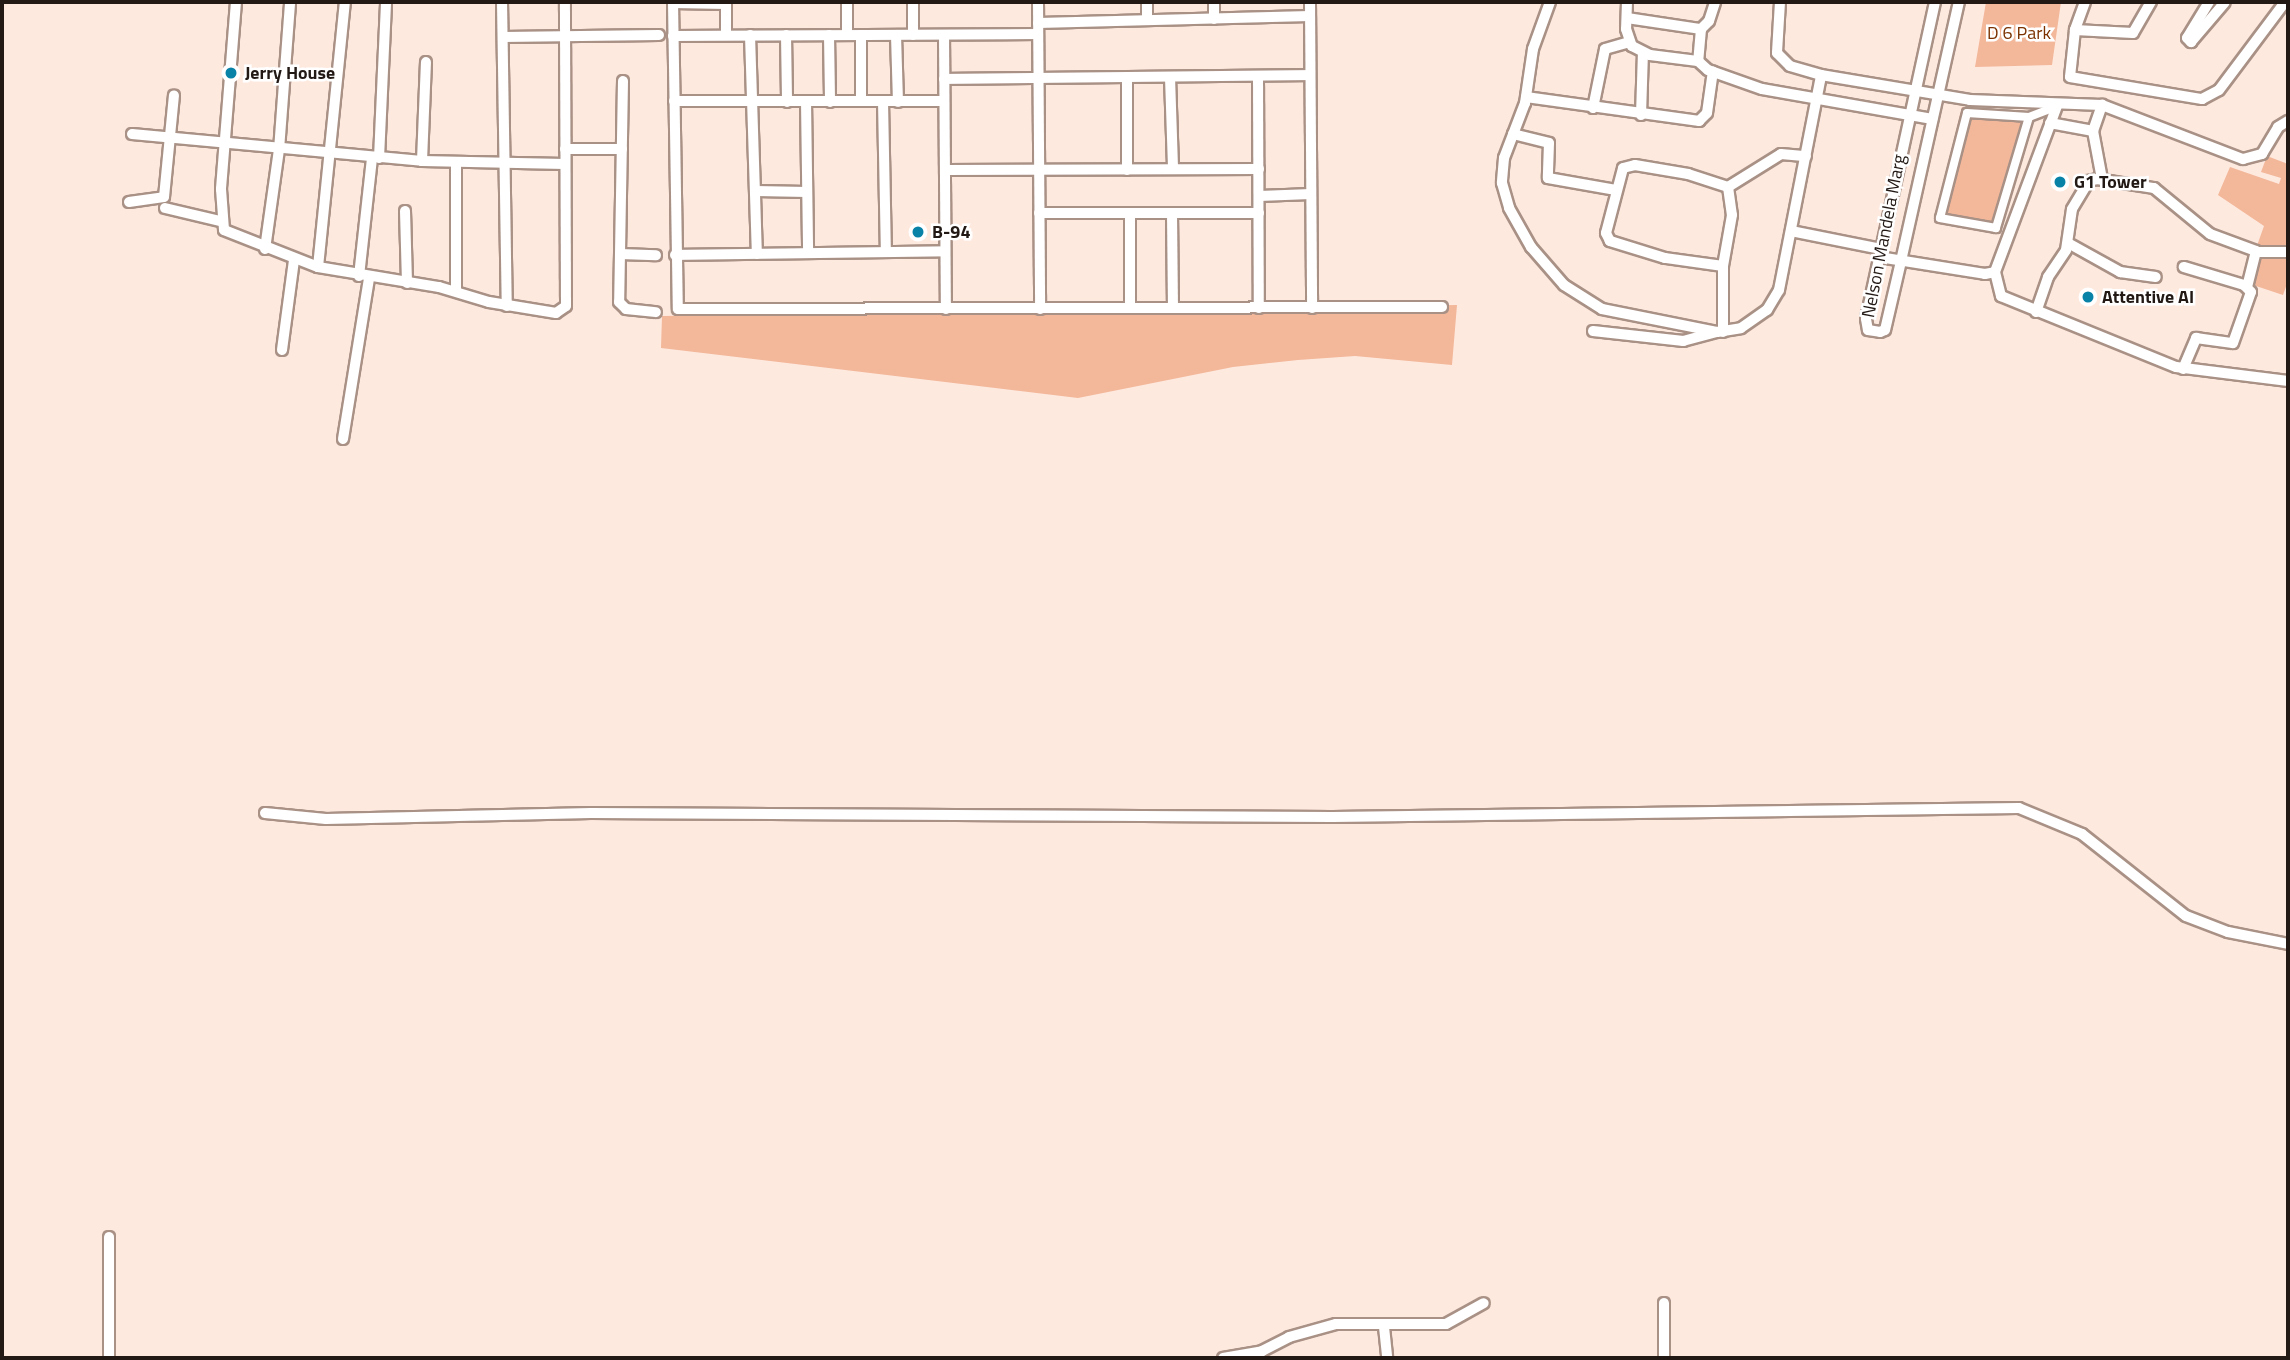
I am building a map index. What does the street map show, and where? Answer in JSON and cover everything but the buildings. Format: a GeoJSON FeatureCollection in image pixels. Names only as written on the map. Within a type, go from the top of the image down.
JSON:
{"type":"FeatureCollection","features":[{"type":"Feature","properties":{"kind":"street"},"geometry":{"type":"LineString","coordinates":[[236,2],[220,221],[223,230],[265,249],[318,267],[456,292],[507,306],[556,313],[564,310],[565,2]]}},
{"type":"Feature","properties":{"kind":"street"},"geometry":{"type":"LineString","coordinates":[[265,249],[279,149],[290,2]]}},
{"type":"Feature","properties":{"kind":"street"},"geometry":{"type":"LineString","coordinates":[[318,267],[345,2]]}},
{"type":"Feature","properties":{"kind":"street"},"geometry":{"type":"LineString","coordinates":[[343,439],[364,277],[386,2]]}},
{"type":"Feature","properties":{"kind":"street"},"geometry":{"type":"LineString","coordinates":[[502,2],[507,306]]}},
{"type":"Feature","properties":{"kind":"street"},"geometry":{"type":"LineString","coordinates":[[847,2],[847,35]]}},
{"type":"Feature","properties":{"kind":"street"},"geometry":{"type":"LineString","coordinates":[[913,2],[913,35]]}},
{"type":"Feature","properties":{"kind":"street"},"geometry":{"type":"LineString","coordinates":[[1038,2],[1040,309]]}},
{"type":"Feature","properties":{"kind":"street"},"geometry":{"type":"LineString","coordinates":[[1147,2],[1147,20]]}},
{"type":"Feature","properties":{"kind":"street"},"geometry":{"type":"LineString","coordinates":[[1214,2],[1214,19]]}},
{"type":"Feature","properties":{"kind":"street"},"geometry":{"type":"LineString","coordinates":[[1310,2],[1312,308]]}},
{"type":"Feature","properties":{"kind":"street"},"geometry":{"type":"LineString","coordinates":[[1550,2],[1533,49],[1526,97],[1502,171],[1509,208],[1531,247],[1564,285],[1602,309],[1720,332]]}},
{"type":"Feature","properties":{"kind":"street"},"geometry":{"type":"LineString","coordinates":[[1627,2],[1626,18],[1630,42],[1643,53],[1698,61],[1713,71],[1762,89],[1932,119]]}},
{"type":"Feature","properties":{"kind":"street"},"geometry":{"type":"LineString","coordinates":[[1698,61],[1701,29],[1715,2]]}},
{"type":"Feature","properties":{"kind":"street"},"geometry":{"type":"LineString","coordinates":[[1780,2],[1777,54],[1790,66],[1821,75],[1914,94],[2057,106],[2102,105],[2249,159],[2262,154],[2281,124],[2288,121]]}},
{"type":"Feature","properties":{"kind":"street","name":"Nelson Mandela Marg"},"geometry":{"type":"LineString","coordinates":[[1935,2],[1865,325],[1880,332],[1885,330],[1902,261],[1936,96],[1959,2]]}},
{"type":"Feature","properties":{"kind":"street"},"geometry":{"type":"LineString","coordinates":[[2085,2],[2075,30],[2068,68],[2075,80],[2202,99],[2219,90],[2285,2]]}},
{"type":"Feature","properties":{"kind":"street"},"geometry":{"type":"LineString","coordinates":[[2075,30],[2133,33],[2151,2]]}},
{"type":"Feature","properties":{"kind":"street"},"geometry":{"type":"LineString","coordinates":[[2209,2],[2186,38],[2191,42],[2225,2]]}},
{"type":"Feature","properties":{"kind":"street"},"geometry":{"type":"LineString","coordinates":[[726,35],[726,3],[673,3],[675,305],[682,311],[1442,307]]}},
{"type":"Feature","properties":{"kind":"street"},"geometry":{"type":"LineString","coordinates":[[673,36],[944,35],[1147,20],[1310,16]]}},
{"type":"Feature","properties":{"kind":"street"},"geometry":{"type":"LineString","coordinates":[[1626,18],[1701,29]]}},
{"type":"Feature","properties":{"kind":"street"},"geometry":{"type":"LineString","coordinates":[[503,37],[659,35]]}},
{"type":"Feature","properties":{"kind":"street"},"geometry":{"type":"LineString","coordinates":[[750,35],[757,254]]}},
{"type":"Feature","properties":{"kind":"street"},"geometry":{"type":"LineString","coordinates":[[786,35],[786,102]]}},
{"type":"Feature","properties":{"kind":"street"},"geometry":{"type":"LineString","coordinates":[[829,35],[830,102]]}},
{"type":"Feature","properties":{"kind":"street"},"geometry":{"type":"LineString","coordinates":[[861,35],[861,101]]}},
{"type":"Feature","properties":{"kind":"street"},"geometry":{"type":"LineString","coordinates":[[896,35],[898,102]]}},
{"type":"Feature","properties":{"kind":"street"},"geometry":{"type":"LineString","coordinates":[[944,35],[946,309]]}},
{"type":"Feature","properties":{"kind":"street"},"geometry":{"type":"LineString","coordinates":[[1593,108],[1605,49],[1630,42]]}},
{"type":"Feature","properties":{"kind":"street"},"geometry":{"type":"LineString","coordinates":[[1641,115],[1643,53]]}},
{"type":"Feature","properties":{"kind":"street"},"geometry":{"type":"LineString","coordinates":[[422,161],[426,62]]}},
{"type":"Feature","properties":{"kind":"street"},"geometry":{"type":"LineString","coordinates":[[1526,97],[1641,115],[1704,119],[1713,71]]}},
{"type":"Feature","properties":{"kind":"street"},"geometry":{"type":"LineString","coordinates":[[944,79],[1310,75]]}},
{"type":"Feature","properties":{"kind":"street"},"geometry":{"type":"LineString","coordinates":[[1593,331],[1683,341],[1750,324],[1772,305],[1791,231],[1821,75]]}},
{"type":"Feature","properties":{"kind":"street"},"geometry":{"type":"LineString","coordinates":[[1258,76],[1259,308]]}},
{"type":"Feature","properties":{"kind":"street"},"geometry":{"type":"LineString","coordinates":[[1127,77],[1127,170]]}},
{"type":"Feature","properties":{"kind":"street"},"geometry":{"type":"LineString","coordinates":[[1170,77],[1172,169]]}},
{"type":"Feature","properties":{"kind":"street"},"geometry":{"type":"LineString","coordinates":[[623,82],[620,305],[656,312]]}},
{"type":"Feature","properties":{"kind":"street"},"geometry":{"type":"LineString","coordinates":[[129,202],[163,199],[173,137],[174,95]]}},
{"type":"Feature","properties":{"kind":"street"},"geometry":{"type":"LineString","coordinates":[[674,101],[944,102]]}},
{"type":"Feature","properties":{"kind":"street"},"geometry":{"type":"LineString","coordinates":[[806,102],[808,253]]}},
{"type":"Feature","properties":{"kind":"street"},"geometry":{"type":"LineString","coordinates":[[883,102],[886,252]]}},
{"type":"Feature","properties":{"kind":"street"},"geometry":{"type":"LineString","coordinates":[[2102,105],[2093,131],[2102,179]]}},
{"type":"Feature","properties":{"kind":"street"},"geometry":{"type":"LineString","coordinates":[[2029,117],[1996,228],[1940,218],[1967,113],[2029,117],[2057,106]]}},
{"type":"Feature","properties":{"kind":"street"},"geometry":{"type":"LineString","coordinates":[[2057,106],[1995,272],[2001,296],[2183,369],[2288,381]]}},
{"type":"Feature","properties":{"kind":"street"},"geometry":{"type":"LineString","coordinates":[[2050,123],[2093,131]]}},
{"type":"Feature","properties":{"kind":"street"},"geometry":{"type":"LineString","coordinates":[[131,134],[226,141],[375,158],[456,163],[565,164]]}},
{"type":"Feature","properties":{"kind":"street"},"geometry":{"type":"LineString","coordinates":[[1513,134],[1549,143],[1548,178],[1616,191]]}},
{"type":"Feature","properties":{"kind":"street"},"geometry":{"type":"LineString","coordinates":[[565,149],[622,149]]}},
{"type":"Feature","properties":{"kind":"street"},"geometry":{"type":"LineString","coordinates":[[1728,187],[1781,154],[1806,156]]}},
{"type":"Feature","properties":{"kind":"street"},"geometry":{"type":"LineString","coordinates":[[456,163],[456,292]]}},
{"type":"Feature","properties":{"kind":"street"},"geometry":{"type":"LineString","coordinates":[[1720,332],[1723,266],[1732,215],[1728,187],[1719,181],[1634,165],[1623,168],[1606,233],[1610,241],[1665,258],[1723,266]]}},
{"type":"Feature","properties":{"kind":"street"},"geometry":{"type":"LineString","coordinates":[[945,170],[1259,169]]}},
{"type":"Feature","properties":{"kind":"street"},"geometry":{"type":"LineString","coordinates":[[2036,312],[2068,243],[2069,215],[2089,181],[2102,179],[2154,188],[2210,234],[2257,252],[2288,252]]}},
{"type":"Feature","properties":{"kind":"street"},"geometry":{"type":"LineString","coordinates":[[755,191],[807,192]]}},
{"type":"Feature","properties":{"kind":"street"},"geometry":{"type":"LineString","coordinates":[[1259,196],[1311,194]]}},
{"type":"Feature","properties":{"kind":"street"},"geometry":{"type":"LineString","coordinates":[[165,208],[220,221]]}},
{"type":"Feature","properties":{"kind":"street"},"geometry":{"type":"LineString","coordinates":[[405,211],[407,284]]}},
{"type":"Feature","properties":{"kind":"street"},"geometry":{"type":"LineString","coordinates":[[1039,213],[1259,213]]}},
{"type":"Feature","properties":{"kind":"street"},"geometry":{"type":"LineString","coordinates":[[1130,213],[1130,308]]}},
{"type":"Feature","properties":{"kind":"street"},"geometry":{"type":"LineString","coordinates":[[1172,213],[1173,308]]}},
{"type":"Feature","properties":{"kind":"street"},"geometry":{"type":"LineString","coordinates":[[1791,231],[1902,261],[1985,274],[1995,272]]}},
{"type":"Feature","properties":{"kind":"street"},"geometry":{"type":"LineString","coordinates":[[2068,243],[2120,272],[2156,277]]}},
{"type":"Feature","properties":{"kind":"street"},"geometry":{"type":"LineString","coordinates":[[675,255],[945,251]]}},
{"type":"Feature","properties":{"kind":"street"},"geometry":{"type":"LineString","coordinates":[[2247,286],[2257,252]]}},
{"type":"Feature","properties":{"kind":"street"},"geometry":{"type":"LineString","coordinates":[[620,254],[656,255]]}},
{"type":"Feature","properties":{"kind":"street"},"geometry":{"type":"LineString","coordinates":[[282,350],[294,260]]}},
{"type":"Feature","properties":{"kind":"street"},"geometry":{"type":"LineString","coordinates":[[2183,369],[2196,338],[2233,343],[2251,292],[2247,286],[2184,267]]}},
{"type":"Feature","properties":{"kind":"street"},"geometry":{"type":"LineString","coordinates":[[265,813],[326,818],[591,813],[1333,817],[2019,808],[2082,834],[2186,916],[2228,932],[2288,944]]}},
{"type":"Feature","properties":{"kind":"street"},"geometry":{"type":"LineString","coordinates":[[108,1237],[109,1358]]}},
{"type":"Feature","properties":{"kind":"street"},"geometry":{"type":"LineString","coordinates":[[1223,1358],[1262,1351],[1289,1337],[1336,1324],[1384,1327],[1446,1324],[1484,1303]]}},
{"type":"Feature","properties":{"kind":"street"},"geometry":{"type":"LineString","coordinates":[[1664,1303],[1664,1358]]}},
{"type":"Feature","properties":{"kind":"street"},"geometry":{"type":"LineString","coordinates":[[1384,1327],[1387,1358]]}},
{"type":"Feature","properties":{"kind":"green space","name":"D 6 Park"},"geometry":{"type":"Polygon","coordinates":[[[1986,2],[2061,2],[2052,65],[1975,67],[1986,2]]]}},
{"type":"Feature","properties":{"kind":"green space"},"geometry":{"type":"Polygon","coordinates":[[[1962,107],[2034,118],[1998,229],[1935,216],[1962,107]]]}},
{"type":"Feature","properties":{"kind":"green space"},"geometry":{"type":"Polygon","coordinates":[[[2267,156],[2288,164],[2288,281],[2283,295],[2244,282],[2264,226],[2218,195],[2230,167],[2279,184],[2281,178],[2261,172],[2267,156]]]}},
{"type":"Feature","properties":{"kind":"green space"},"geometry":{"type":"Polygon","coordinates":[[[1457,305],[1452,365],[1355,356],[1298,360],[1233,367],[1078,398],[661,348],[662,316],[1457,305]]]}},
{"type":"Feature","properties":{"kind":"place","name":"Jerry House"},"geometry":{"type":"Point","coordinates":[231,73]}},
{"type":"Feature","properties":{"kind":"place","name":"G1 Tower"},"geometry":{"type":"Point","coordinates":[2060,182]}},
{"type":"Feature","properties":{"kind":"place","name":"B-94"},"geometry":{"type":"Point","coordinates":[918,232]}},
{"type":"Feature","properties":{"kind":"place","name":"Attentive AI"},"geometry":{"type":"Point","coordinates":[2088,297]}}]}
